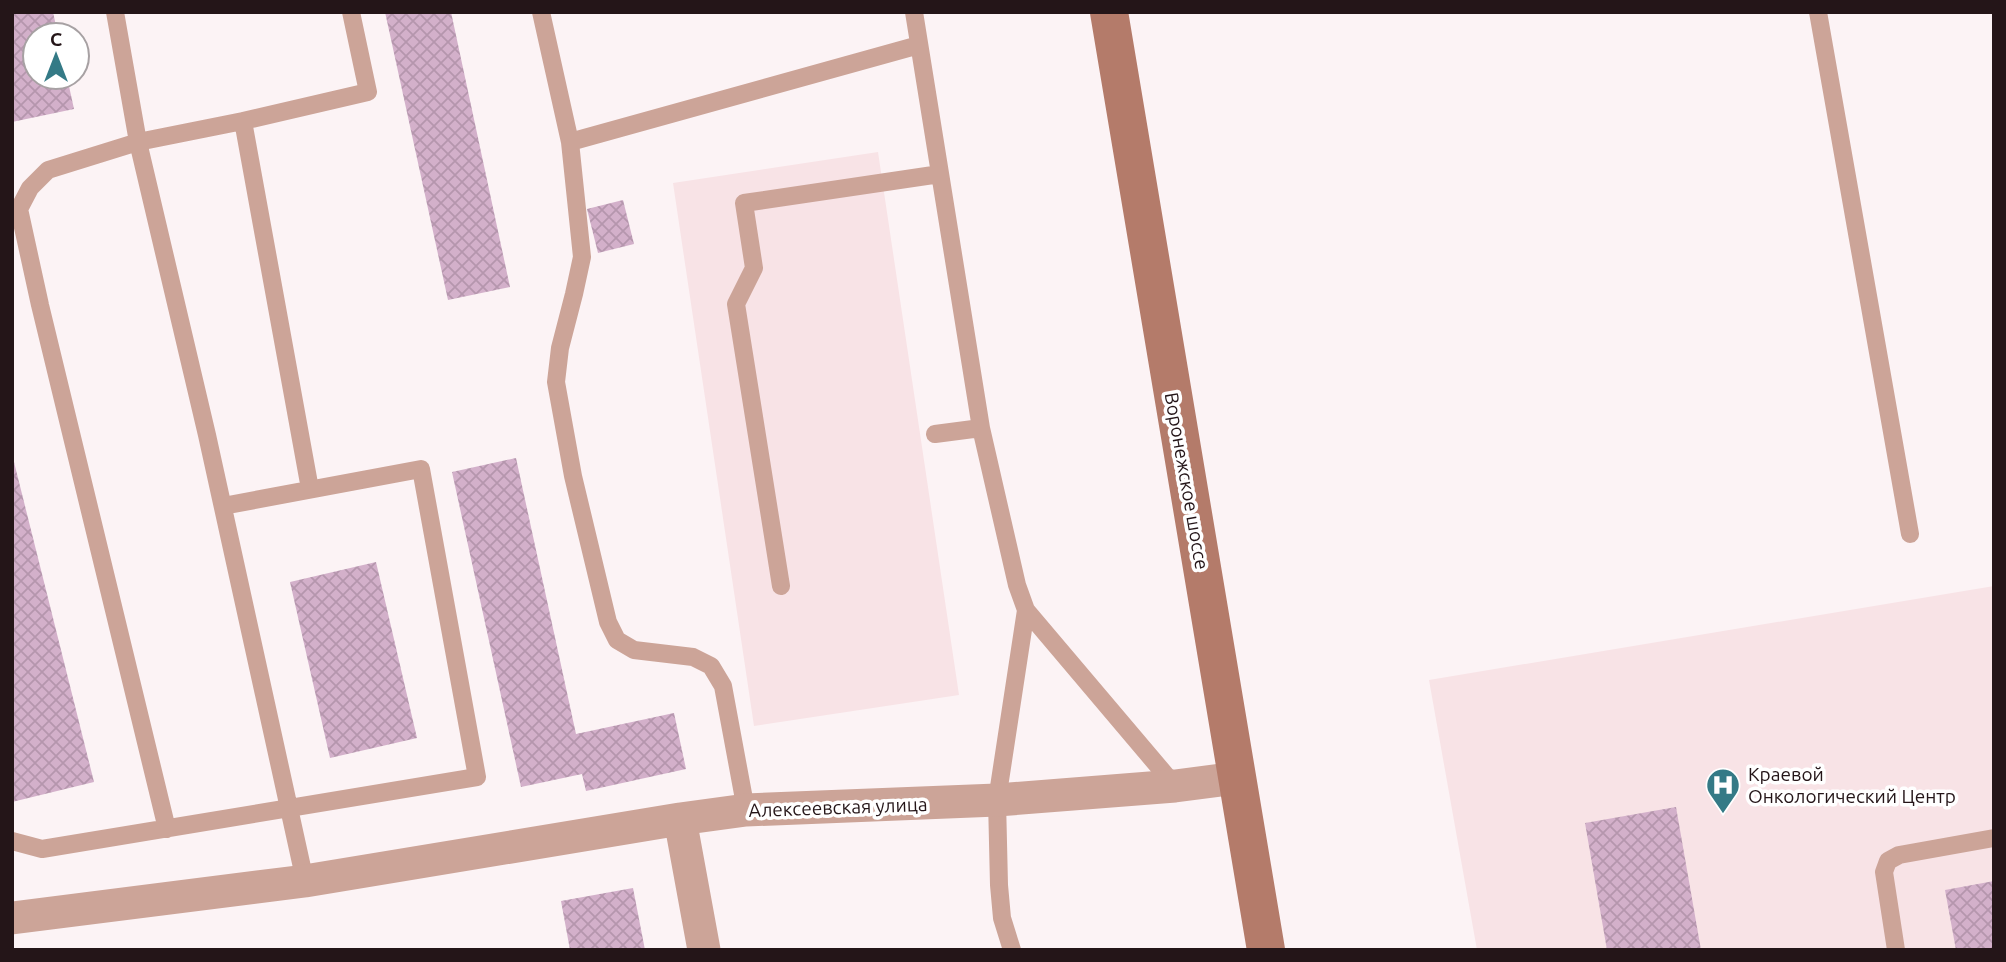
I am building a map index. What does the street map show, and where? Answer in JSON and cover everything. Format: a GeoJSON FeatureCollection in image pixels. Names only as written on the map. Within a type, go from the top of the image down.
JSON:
{"type":"FeatureCollection","features":[{"type":"Feature","properties":{"kind":"main road","name":"Воронежское шоссе"},"geometry":{"type":"LineString","coordinates":[[1109,12],[1266,950]]}},
{"type":"Feature","properties":{"kind":"street","name":"Алексеевская улица"},"geometry":{"type":"LineString","coordinates":[[12,918],[305,881],[746,810],[997,800],[1175,786],[1237,778]]}},
{"type":"Feature","properties":{"kind":"street"},"geometry":{"type":"LineString","coordinates":[[680,819],[704,950]]}},
{"type":"Feature","properties":{"kind":"lane"},"geometry":{"type":"LineString","coordinates":[[115,12],[138,142],[223,506],[305,881]]}},
{"type":"Feature","properties":{"kind":"lane"},"geometry":{"type":"LineString","coordinates":[[167,829],[19,209],[30,188],[48,170],[138,142],[368,92],[351,12]]}},
{"type":"Feature","properties":{"kind":"lane"},"geometry":{"type":"LineString","coordinates":[[541,12],[570,142],[582,257],[560,348],[556,382],[573,476],[608,622],[617,640],[635,650],[693,657],[711,666],[723,686],[746,810]]}},
{"type":"Feature","properties":{"kind":"lane"},"geometry":{"type":"LineString","coordinates":[[914,12],[981,428],[1017,585],[1026,610],[1175,786]]}},
{"type":"Feature","properties":{"kind":"lane"},"geometry":{"type":"LineString","coordinates":[[1818,12],[1910,534]]}},
{"type":"Feature","properties":{"kind":"lane"},"geometry":{"type":"LineString","coordinates":[[570,142],[919,45]]}},
{"type":"Feature","properties":{"kind":"lane"},"geometry":{"type":"LineString","coordinates":[[243,121],[310,489]]}},
{"type":"Feature","properties":{"kind":"lane"},"geometry":{"type":"LineString","coordinates":[[781,586],[736,304],[754,268],[744,203],[940,174]]}},
{"type":"Feature","properties":{"kind":"lane"},"geometry":{"type":"LineString","coordinates":[[935,434],[981,428]]}},
{"type":"Feature","properties":{"kind":"lane"},"geometry":{"type":"LineString","coordinates":[[12,841],[42,849],[477,777],[421,469],[223,506]]}},
{"type":"Feature","properties":{"kind":"lane"},"geometry":{"type":"LineString","coordinates":[[1012,950],[1003,918],[999,885],[997,800],[1026,610]]}},
{"type":"Feature","properties":{"kind":"lane"},"geometry":{"type":"LineString","coordinates":[[1896,950],[1884,872],[1888,861],[1899,855],[1994,838]]}},
{"type":"Feature","properties":{"kind":"shaded area"},"geometry":{"type":"Polygon","coordinates":[[[878,152],[959,695],[754,726],[673,183],[878,152]]]}},
{"type":"Feature","properties":{"kind":"shaded area","name":"Краевой Онкологический Центр"},"geometry":{"type":"Polygon","coordinates":[[[1994,586],[1994,950],[1477,950],[1429,680],[1994,586]]]}},
{"type":"Feature","properties":{"kind":"building"},"geometry":{"type":"Polygon","coordinates":[[[12,12],[53,12],[55,21],[21,21],[21,91],[70,91],[74,109],[12,122],[12,12]]]}},
{"type":"Feature","properties":{"kind":"building"},"geometry":{"type":"Polygon","coordinates":[[[385,12],[451,12],[510,287],[448,300],[385,12]]]}},
{"type":"Feature","properties":{"kind":"building"},"geometry":{"type":"Polygon","coordinates":[[[623,200],[634,244],[598,253],[587,209],[623,200]]]}},
{"type":"Feature","properties":{"kind":"building"},"geometry":{"type":"Polygon","coordinates":[[[12,454],[94,782],[12,802],[12,454]]]}},
{"type":"Feature","properties":{"kind":"building"},"geometry":{"type":"Polygon","coordinates":[[[516,458],[576,734],[674,713],[686,769],[586,791],[582,774],[521,787],[452,472],[516,458]]]}},
{"type":"Feature","properties":{"kind":"building"},"geometry":{"type":"Polygon","coordinates":[[[376,562],[417,738],[330,758],[290,582],[376,562]]]}},
{"type":"Feature","properties":{"kind":"building"},"geometry":{"type":"Polygon","coordinates":[[[1676,807],[1701,950],[1607,950],[1585,823],[1676,807]]]}},
{"type":"Feature","properties":{"kind":"building"},"geometry":{"type":"Polygon","coordinates":[[[1994,881],[1994,950],[1956,950],[1945,890],[1994,881]]]}},
{"type":"Feature","properties":{"kind":"building"},"geometry":{"type":"Polygon","coordinates":[[[633,888],[645,950],[570,950],[561,901],[633,888]]]}},
{"type":"Feature","properties":{"kind":"place","name":"Краевой Онкологический Центр"},"geometry":{"type":"Point","coordinates":[1723,815]}}]}
